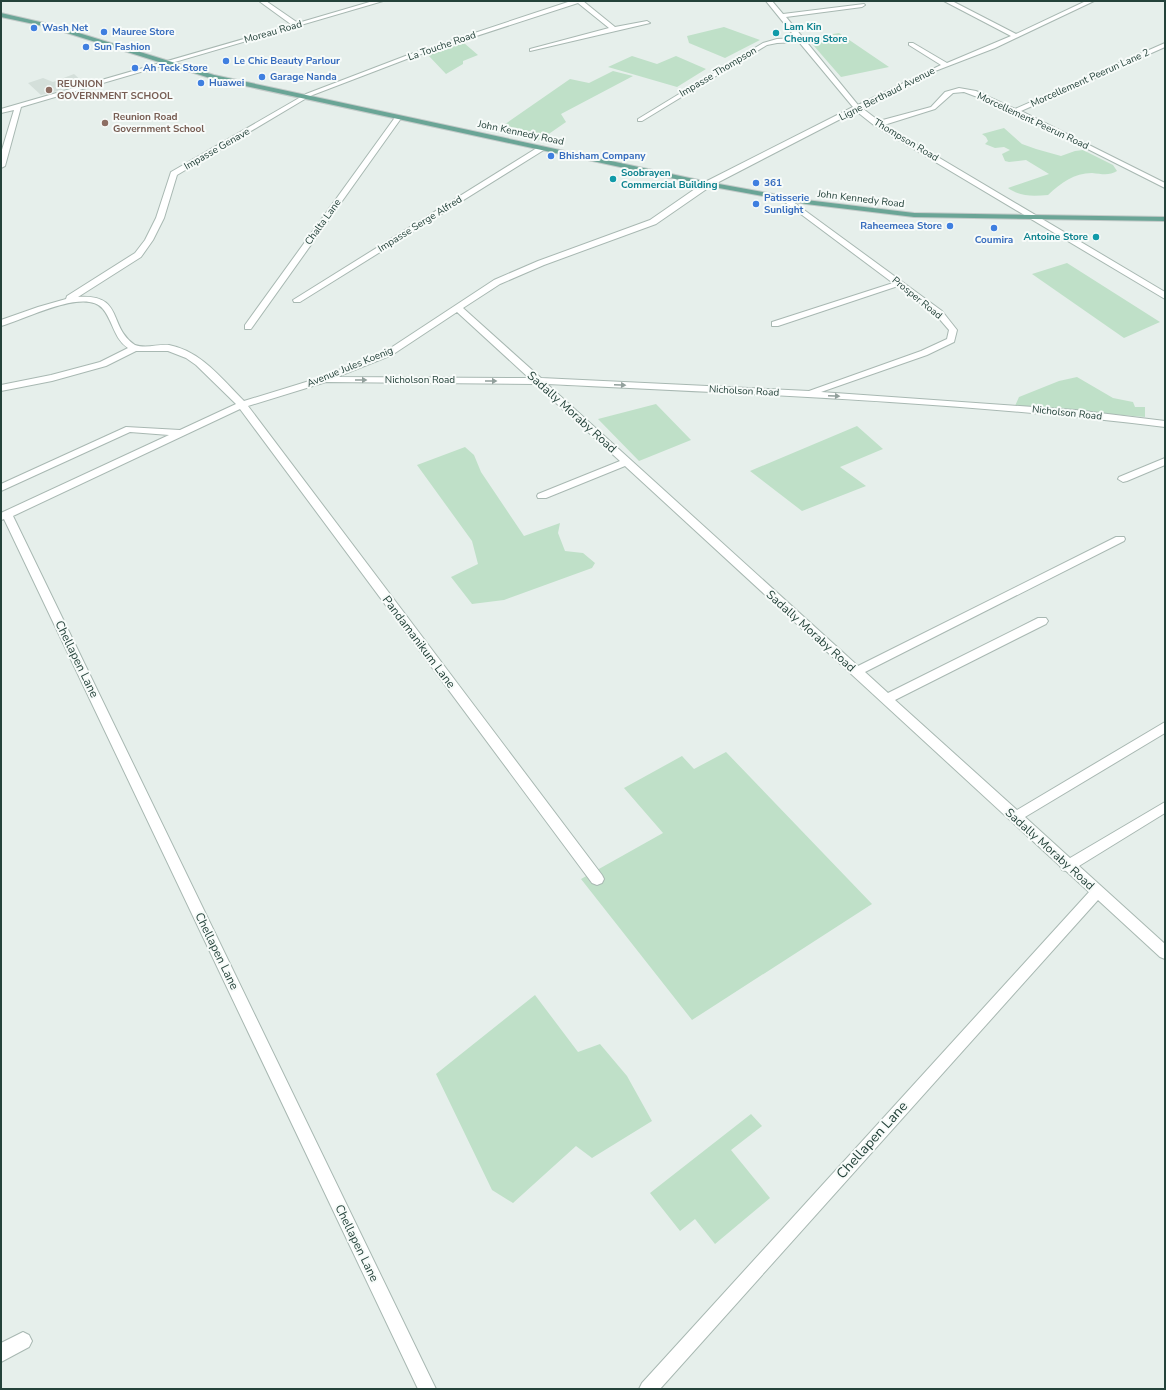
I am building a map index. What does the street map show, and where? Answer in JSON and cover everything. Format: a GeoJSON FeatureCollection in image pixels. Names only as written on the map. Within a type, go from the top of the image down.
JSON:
{"type":"FeatureCollection","features":[{"type":"Feature","properties":{"kind":"main road","name":"John Kennedy Road"},"geometry":{"type":"LineString","coordinates":[[2,16],[18,18],[199,73],[308,95],[398,117],[708,184],[785,198],[875,212],[914,215],[1165,219]]}},
{"type":"Feature","properties":{"kind":"street"},"geometry":{"type":"LineString","coordinates":[[262,1],[297,25]]}},
{"type":"Feature","properties":{"kind":"street"},"geometry":{"type":"LineString","coordinates":[[578,1],[614,29]]}},
{"type":"Feature","properties":{"kind":"street","name":"La Touche Road"},"geometry":{"type":"LineString","coordinates":[[308,95],[410,56],[578,1]]}},
{"type":"Feature","properties":{"kind":"street","name":"Thompson Road"},"geometry":{"type":"LineString","coordinates":[[769,1],[858,109],[878,124],[1165,296]]}},
{"type":"Feature","properties":{"kind":"street"},"geometry":{"type":"LineString","coordinates":[[947,1],[1016,36]]}},
{"type":"Feature","properties":{"kind":"street","name":"Moreau Road"},"geometry":{"type":"LineString","coordinates":[[1,111],[375,2]]}},
{"type":"Feature","properties":{"kind":"street","name":"Ligne Berthaud Avenue"},"geometry":{"type":"LineString","coordinates":[[708,184],[858,109],[928,72],[1016,36],[1087,2]]}},
{"type":"Feature","properties":{"kind":"street"},"geometry":{"type":"LineString","coordinates":[[781,16],[862,5]]}},
{"type":"Feature","properties":{"kind":"street"},"geometry":{"type":"LineString","coordinates":[[532,50],[614,29],[647,23]]}},
{"type":"Feature","properties":{"kind":"street","name":"Impasse Thompson"},"geometry":{"type":"LineString","coordinates":[[640,120],[766,44],[801,40]]}},
{"type":"Feature","properties":{"kind":"street"},"geometry":{"type":"LineString","coordinates":[[911,44],[946,65]]}},
{"type":"Feature","properties":{"kind":"street","name":"Morcellement Peerun Lane 2"},"geometry":{"type":"LineString","coordinates":[[1015,111],[1165,45]]}},
{"type":"Feature","properties":{"kind":"street","name":"Morcellement Peerun Road"},"geometry":{"type":"LineString","coordinates":[[878,124],[933,108],[939,104],[946,94],[959,90],[969,92],[1015,111],[1165,186]]}},
{"type":"Feature","properties":{"kind":"street","name":"Impasse Genave"},"geometry":{"type":"LineString","coordinates":[[64,302],[138,255],[149,240],[160,218],[174,174],[308,95]]}},
{"type":"Feature","properties":{"kind":"street"},"geometry":{"type":"LineString","coordinates":[[1,166],[18,106]]}},
{"type":"Feature","properties":{"kind":"street","name":"Chalta Lane"},"geometry":{"type":"LineString","coordinates":[[248,327],[398,117]]}},
{"type":"Feature","properties":{"kind":"street","name":"Impasse Serge Alfred"},"geometry":{"type":"LineString","coordinates":[[297,300],[543,148]]}},
{"type":"Feature","properties":{"kind":"street"},"geometry":{"type":"LineString","coordinates":[[80,298],[144,256],[155,244],[171,208],[179,185],[174,174]]}},
{"type":"Feature","properties":{"kind":"street"},"geometry":{"type":"LineString","coordinates":[[1153,180],[1165,176]]}},
{"type":"Feature","properties":{"kind":"street","name":"Avenue Jules Koenig"},"geometry":{"type":"LineString","coordinates":[[4,515],[242,405],[322,380],[389,353],[497,282],[654,222],[708,184]]}},
{"type":"Feature","properties":{"kind":"street","name":"Prosper Road"},"geometry":{"type":"LineString","coordinates":[[785,198],[939,313],[953,330],[952,340],[924,353],[807,394]]}},
{"type":"Feature","properties":{"kind":"street"},"geometry":{"type":"LineString","coordinates":[[775,324],[900,283]]}},
{"type":"Feature","properties":{"kind":"street"},"geometry":{"type":"LineString","coordinates":[[1,323],[64,302],[80,298],[96,298],[106,305],[126,344],[135,348]]}},
{"type":"Feature","properties":{"kind":"street","name":"Sadally Moraby Road"},"geometry":{"type":"LineString","coordinates":[[458,308],[1165,953]]}},
{"type":"Feature","properties":{"kind":"street"},"geometry":{"type":"LineString","coordinates":[[1,388],[52,378],[103,364],[135,348]]}},
{"type":"Feature","properties":{"kind":"street","name":"Pandamanikum Lane"},"geometry":{"type":"LineString","coordinates":[[135,348],[167,348],[181,351],[200,364],[242,405],[596,879]]}},
{"type":"Feature","properties":{"kind":"street","name":"Nicholson Road"},"geometry":{"type":"LineString","coordinates":[[322,380],[538,381],[807,394],[1075,413],[1165,424]]}},
{"type":"Feature","properties":{"kind":"street"},"geometry":{"type":"LineString","coordinates":[[1,488],[129,429],[181,433]]}},
{"type":"Feature","properties":{"kind":"street"},"geometry":{"type":"LineString","coordinates":[[1123,479],[1165,461]]}},
{"type":"Feature","properties":{"kind":"street"},"geometry":{"type":"LineString","coordinates":[[542,496],[626,462]]}},
{"type":"Feature","properties":{"kind":"street","name":"Chellapen Lane"},"geometry":{"type":"LineString","coordinates":[[4,515],[427,1389]]}},
{"type":"Feature","properties":{"kind":"street"},"geometry":{"type":"LineString","coordinates":[[856,672],[1120,539]]}},
{"type":"Feature","properties":{"kind":"street"},"geometry":{"type":"LineString","coordinates":[[886,700],[1042,621]]}},
{"type":"Feature","properties":{"kind":"street"},"geometry":{"type":"LineString","coordinates":[[1015,817],[1165,727]]}},
{"type":"Feature","properties":{"kind":"street"},"geometry":{"type":"LineString","coordinates":[[1068,866],[1165,806]]}},
{"type":"Feature","properties":{"kind":"street","name":"Chellapen Lane"},"geometry":{"type":"LineString","coordinates":[[648,1389],[1097,892]]}},
{"type":"Feature","properties":{"kind":"street"},"geometry":{"type":"LineString","coordinates":[[1,1353],[23,1341]]}},
{"type":"Feature","properties":{"kind":"shaded area","name":"REUNION GOVERNMENT SCHOOL"},"geometry":{"type":"Polygon","coordinates":[[[74,74],[85,84],[41,95],[28,83],[43,78],[53,82],[74,74]]]}},
{"type":"Feature","properties":{"kind":"green space"},"geometry":{"type":"Polygon","coordinates":[[[724,27],[760,40],[725,58],[689,43],[687,36],[724,27]]]}},
{"type":"Feature","properties":{"kind":"green space"},"geometry":{"type":"Polygon","coordinates":[[[839,33],[889,67],[841,77],[807,38],[839,33]]]}},
{"type":"Feature","properties":{"kind":"green space"},"geometry":{"type":"Polygon","coordinates":[[[464,43],[478,55],[463,61],[463,64],[446,74],[428,55],[464,43]]]}},
{"type":"Feature","properties":{"kind":"green space"},"geometry":{"type":"Polygon","coordinates":[[[632,56],[657,64],[676,56],[706,69],[677,87],[608,67],[632,56]]]}},
{"type":"Feature","properties":{"kind":"green space"},"geometry":{"type":"Polygon","coordinates":[[[613,71],[633,76],[561,114],[566,122],[540,140],[498,129],[570,79],[589,83],[613,71]]]}},
{"type":"Feature","properties":{"kind":"green space"},"geometry":{"type":"Polygon","coordinates":[[[1004,128],[1022,144],[1061,156],[1083,150],[1113,165],[1117,171],[1108,174],[1085,173],[1079,175],[1058,186],[1048,195],[1032,196],[1018,193],[1008,188],[1049,174],[1026,160],[1005,161],[1002,154],[1010,150],[1004,147],[995,148],[985,144],[988,141],[982,134],[1004,128]]]}},
{"type":"Feature","properties":{"kind":"green space"},"geometry":{"type":"Polygon","coordinates":[[[1067,263],[1160,322],[1124,338],[1032,274],[1067,263]]]}},
{"type":"Feature","properties":{"kind":"green space"},"geometry":{"type":"Polygon","coordinates":[[[1077,377],[1113,398],[1133,402],[1135,407],[1145,407],[1145,417],[1015,406],[1019,397],[1059,381],[1077,377]]]}},
{"type":"Feature","properties":{"kind":"green space"},"geometry":{"type":"Polygon","coordinates":[[[656,404],[691,440],[639,461],[598,419],[656,404]]]}},
{"type":"Feature","properties":{"kind":"green space"},"geometry":{"type":"Polygon","coordinates":[[[857,426],[883,449],[840,467],[866,486],[802,511],[750,471],[857,426]]]}},
{"type":"Feature","properties":{"kind":"green space"},"geometry":{"type":"Polygon","coordinates":[[[465,447],[474,455],[481,472],[524,536],[560,523],[558,533],[565,551],[583,553],[595,563],[592,568],[504,600],[472,604],[451,577],[478,564],[472,541],[417,465],[465,447]]]}},
{"type":"Feature","properties":{"kind":"green space"},"geometry":{"type":"Polygon","coordinates":[[[726,752],[872,904],[692,1020],[581,879],[663,833],[624,788],[682,756],[694,769],[726,752]]]}},
{"type":"Feature","properties":{"kind":"green space"},"geometry":{"type":"Polygon","coordinates":[[[535,995],[578,1052],[600,1044],[627,1076],[652,1121],[592,1158],[576,1146],[513,1203],[492,1190],[436,1074],[535,995]]]}},
{"type":"Feature","properties":{"kind":"green space"},"geometry":{"type":"Polygon","coordinates":[[[751,1114],[762,1126],[731,1150],[770,1198],[715,1244],[695,1219],[680,1231],[650,1193],[751,1114]]]}},
{"type":"Feature","properties":{"kind":"place","name":"Wash Net"},"geometry":{"type":"Point","coordinates":[34,28]}},
{"type":"Feature","properties":{"kind":"place","name":"Mauree Store"},"geometry":{"type":"Point","coordinates":[104,32]}},
{"type":"Feature","properties":{"kind":"place","name":"Lam Kin Cheung Store"},"geometry":{"type":"Point","coordinates":[776,33]}},
{"type":"Feature","properties":{"kind":"place","name":"Sun Fashion"},"geometry":{"type":"Point","coordinates":[86,47]}},
{"type":"Feature","properties":{"kind":"place","name":"Le Chic Beauty Parlour"},"geometry":{"type":"Point","coordinates":[226,61]}},
{"type":"Feature","properties":{"kind":"place","name":"Ah Teck Store"},"geometry":{"type":"Point","coordinates":[135,68]}},
{"type":"Feature","properties":{"kind":"place","name":"Garage Nanda"},"geometry":{"type":"Point","coordinates":[262,77]}},
{"type":"Feature","properties":{"kind":"place","name":"Huawei"},"geometry":{"type":"Point","coordinates":[201,83]}},
{"type":"Feature","properties":{"kind":"place","name":"REUNION GOVERNMENT SCHOOL"},"geometry":{"type":"Point","coordinates":[49,90]}},
{"type":"Feature","properties":{"kind":"place","name":"Reunion Road Government School"},"geometry":{"type":"Point","coordinates":[105,123]}},
{"type":"Feature","properties":{"kind":"place","name":"Bhisham Company"},"geometry":{"type":"Point","coordinates":[551,156]}},
{"type":"Feature","properties":{"kind":"place","name":"Soobrayen Commercial Building"},"geometry":{"type":"Point","coordinates":[613,179]}},
{"type":"Feature","properties":{"kind":"place","name":"361"},"geometry":{"type":"Point","coordinates":[756,183]}},
{"type":"Feature","properties":{"kind":"place","name":"Patisserie Sunlight"},"geometry":{"type":"Point","coordinates":[756,204]}},
{"type":"Feature","properties":{"kind":"place","name":"Raheemeea Store"},"geometry":{"type":"Point","coordinates":[950,226]}},
{"type":"Feature","properties":{"kind":"place","name":"Coumira"},"geometry":{"type":"Point","coordinates":[994,228]}},
{"type":"Feature","properties":{"kind":"place","name":"Antoine Store"},"geometry":{"type":"Point","coordinates":[1096,237]}}]}
